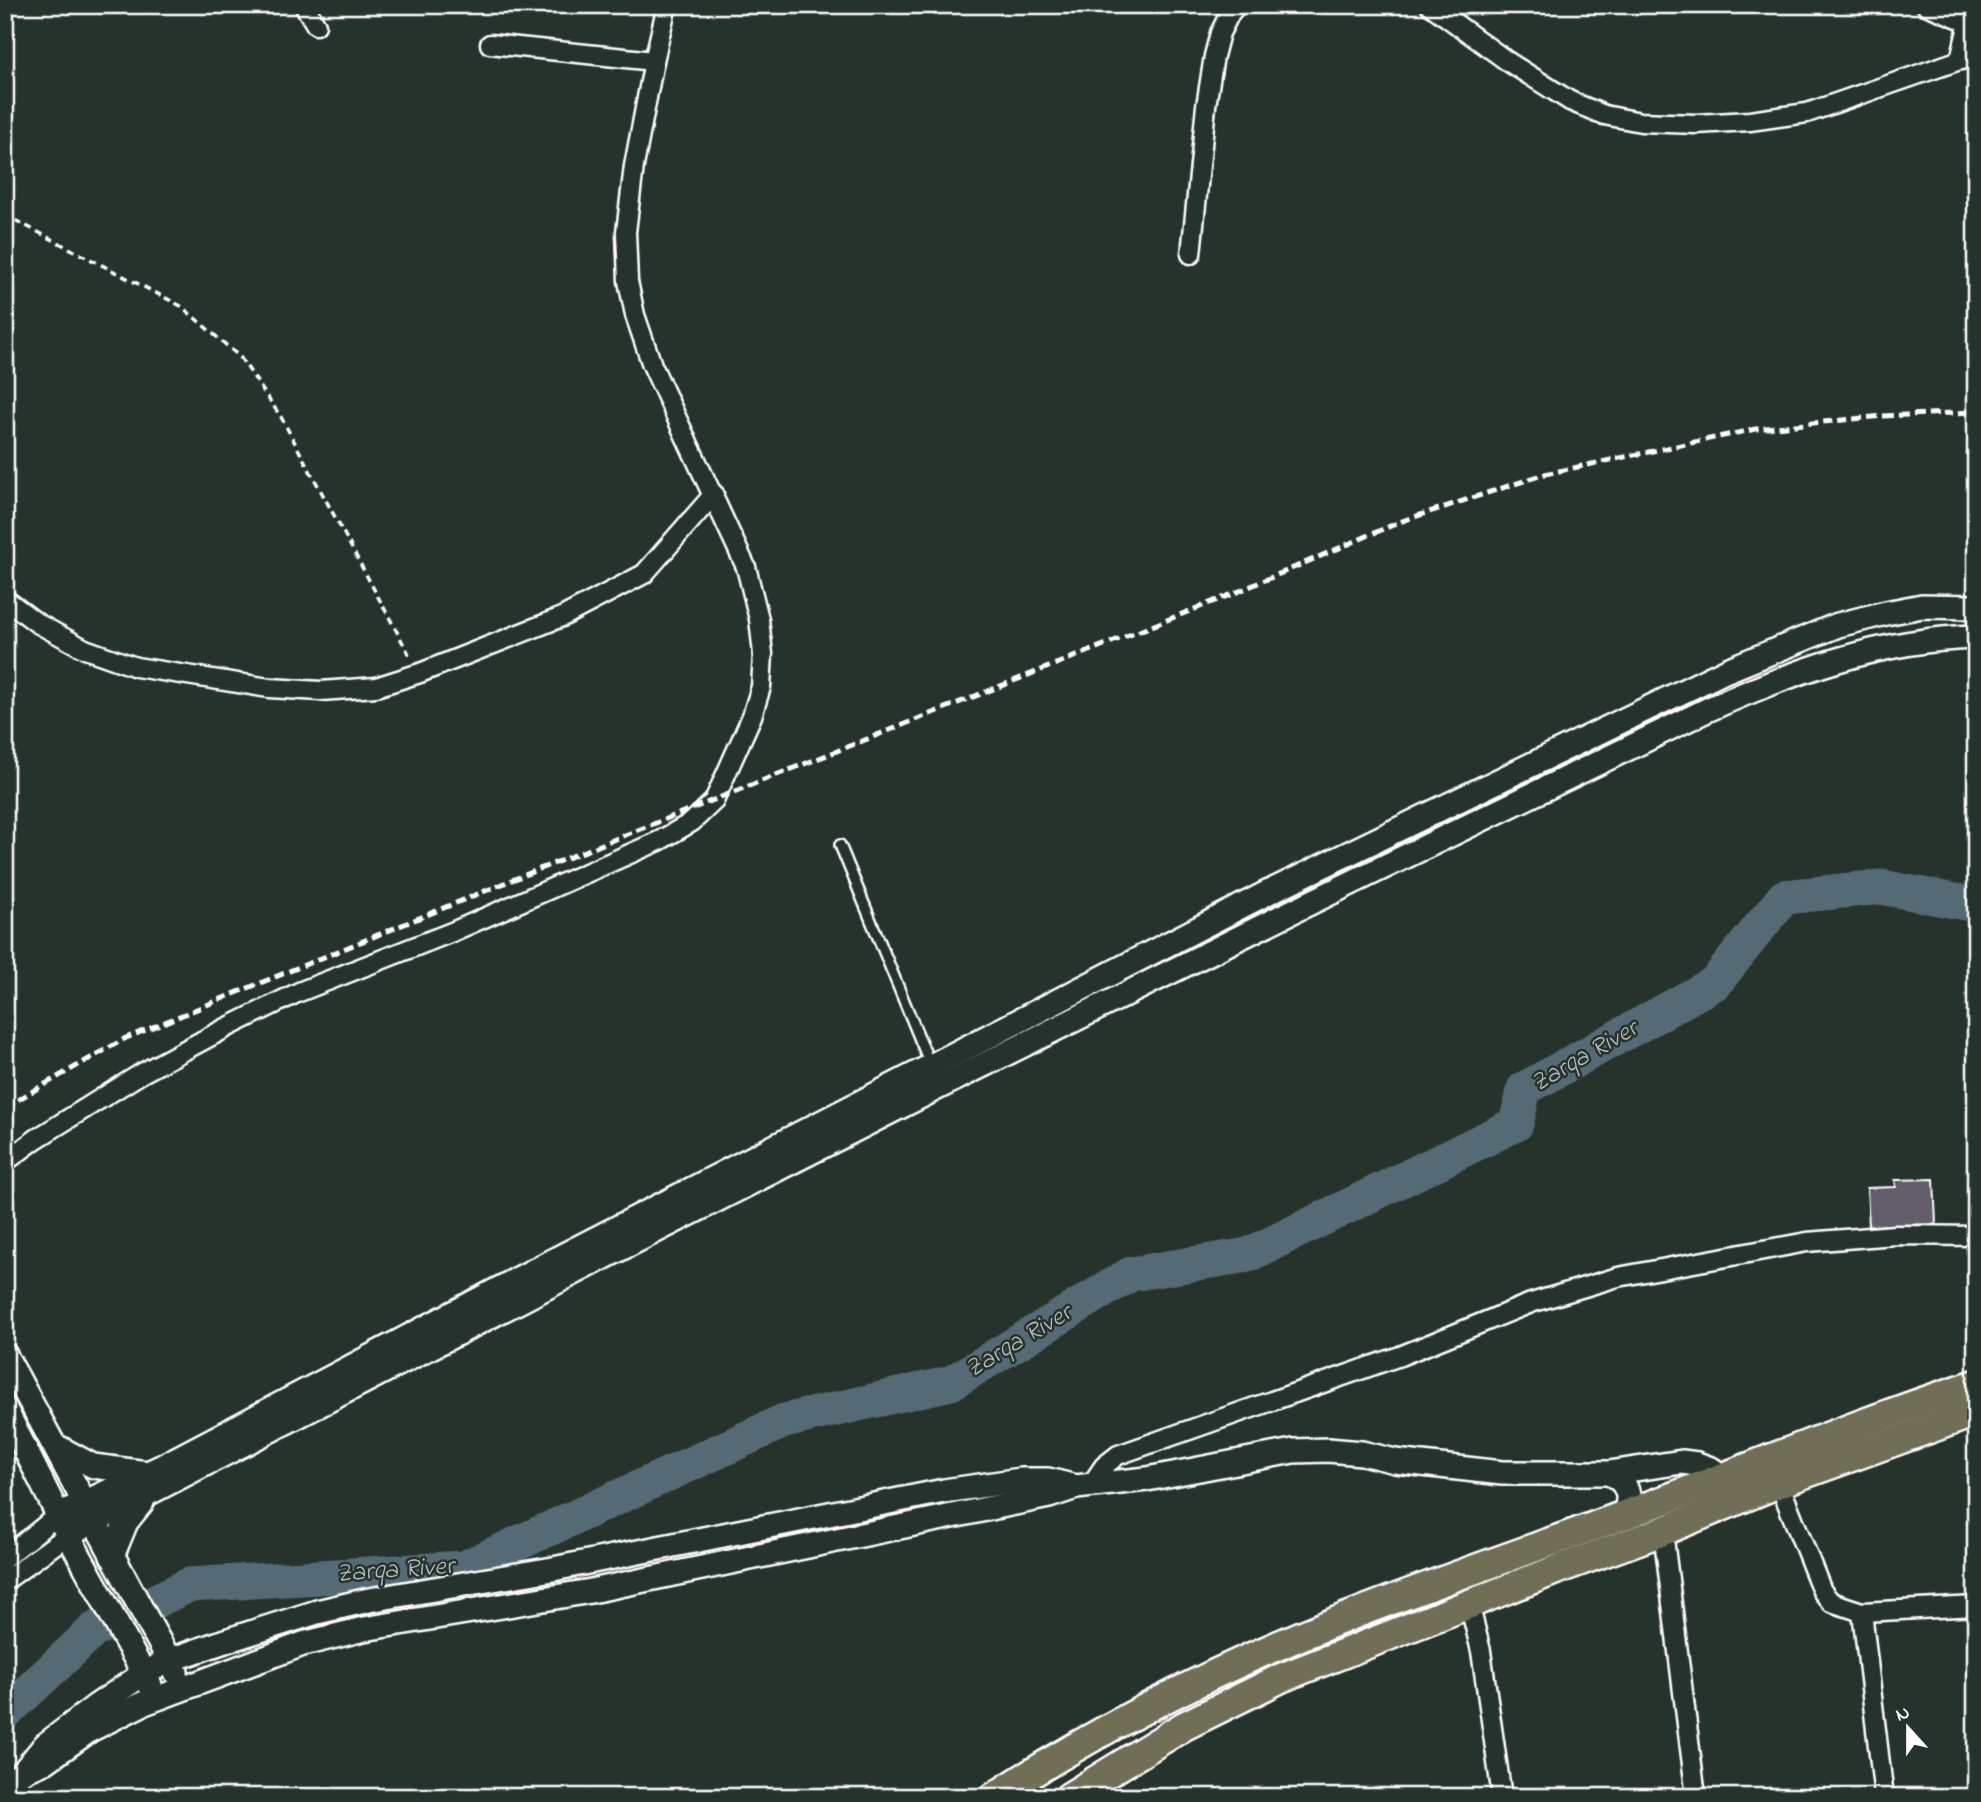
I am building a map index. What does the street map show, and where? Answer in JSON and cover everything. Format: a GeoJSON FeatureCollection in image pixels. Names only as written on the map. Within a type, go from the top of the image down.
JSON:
{"type":"FeatureCollection","features":[{"type":"Feature","properties":{"kind":"main road"},"geometry":{"type":"LineString","coordinates":[[1069,1797],[1184,1726],[1281,1678],[1469,1603],[1732,1504],[1943,1409],[1976,1384]]}},
{"type":"Feature","properties":{"kind":"main road"},"geometry":{"type":"LineString","coordinates":[[994,1797],[1114,1724],[1262,1653],[1337,1621],[1723,1477],[1943,1409],[1976,1412]]}},
{"type":"Feature","properties":{"kind":"street"},"geometry":{"type":"LineString","coordinates":[[304,5],[316,25]]}},
{"type":"Feature","properties":{"kind":"street"},"geometry":{"type":"LineString","coordinates":[[5,1162],[36,1139],[132,1080],[226,1028],[299,992],[452,932],[659,841],[692,822],[714,801],[752,716],[761,687],[763,654],[759,619],[746,567],[652,365],[635,315],[628,281],[626,232],[634,166],[667,5]]}},
{"type":"Feature","properties":{"kind":"street"},"geometry":{"type":"LineString","coordinates":[[1191,254],[1206,106],[1214,57],[1220,33],[1237,5]]}},
{"type":"Feature","properties":{"kind":"street"},"geometry":{"type":"LineString","coordinates":[[1430,5],[1507,61],[1570,101],[1604,116],[1641,122],[1696,124],[1751,121],[1807,113],[1968,59],[1970,14],[1926,5]]}},
{"type":"Feature","properties":{"kind":"street"},"geometry":{"type":"LineString","coordinates":[[490,44],[654,61]]}},
{"type":"Feature","properties":{"kind":"street"},"geometry":{"type":"LineString","coordinates":[[5,599],[37,623],[85,649],[136,667],[270,688],[321,691],[376,687],[420,673],[562,617],[644,574],[713,494]]}},
{"type":"Feature","properties":{"kind":"street"},"geometry":{"type":"LineString","coordinates":[[5,1558],[63,1525],[622,1248],[1269,892],[1727,670],[1838,625],[1922,607],[1976,607]]}},
{"type":"Feature","properties":{"kind":"street"},"geometry":{"type":"LineString","coordinates":[[937,1077],[1283,916],[1767,683],[1830,661],[1868,652],[1919,642],[1976,637]]}},
{"type":"Feature","properties":{"kind":"street"},"geometry":{"type":"LineString","coordinates":[[1269,892],[1283,916]]}},
{"type":"Feature","properties":{"kind":"street"},"geometry":{"type":"LineString","coordinates":[[1083,1486],[1118,1455],[1400,1356],[1531,1303],[1618,1277],[1807,1242],[1895,1235],[1976,1236]]}},
{"type":"Feature","properties":{"kind":"street"},"geometry":{"type":"LineString","coordinates":[[5,1355],[56,1446],[143,1615],[185,1687]]}},
{"type":"Feature","properties":{"kind":"street"},"geometry":{"type":"LineString","coordinates":[[5,1409],[63,1525],[157,1698]]}},
{"type":"Feature","properties":{"kind":"street"},"geometry":{"type":"LineString","coordinates":[[1943,1409],[1976,1424]]}},
{"type":"Feature","properties":{"kind":"street"},"geometry":{"type":"LineString","coordinates":[[56,1446],[93,1466],[148,1484]]}},
{"type":"Feature","properties":{"kind":"street"},"geometry":{"type":"LineString","coordinates":[[24,1771],[45,1762],[90,1730],[157,1698],[303,1644],[364,1629],[604,1588],[1036,1499],[1083,1486],[1147,1479],[1293,1451],[1362,1453],[1395,1461],[1502,1473],[1609,1473],[1682,1462],[1711,1469],[1723,1477],[1731,1494],[1732,1504]]}},
{"type":"Feature","properties":{"kind":"street"},"geometry":{"type":"LineString","coordinates":[[1609,1473],[1625,1485],[1629,1495],[1623,1516]]}},
{"type":"Feature","properties":{"kind":"street"},"geometry":{"type":"LineString","coordinates":[[5,1788],[24,1771],[45,1745],[144,1674],[170,1660],[317,1612],[369,1600],[553,1569],[953,1490],[1021,1480],[1048,1480],[1083,1486]]}},
{"type":"Feature","properties":{"kind":"street"},"geometry":{"type":"LineString","coordinates":[[1779,1483],[1822,1591],[1831,1602],[1862,1612],[1976,1606]]}},
{"type":"Feature","properties":{"kind":"street"},"geometry":{"type":"LineString","coordinates":[[115,1562],[118,1536],[148,1484]]}},
{"type":"Feature","properties":{"kind":"street"},"geometry":{"type":"LineString","coordinates":[[5,1581],[63,1525]]}},
{"type":"Feature","properties":{"kind":"street"},"geometry":{"type":"LineString","coordinates":[[1663,1531],[1696,1797]]}},
{"type":"Feature","properties":{"kind":"street"},"geometry":{"type":"LineString","coordinates":[[1469,1603],[1480,1643],[1502,1797]]}},
{"type":"Feature","properties":{"kind":"street"},"geometry":{"type":"LineString","coordinates":[[1862,1612],[1884,1797]]}},
{"type":"Feature","properties":{"kind":"lane"},"geometry":{"type":"LineString","coordinates":[[840,845],[937,1077]]}},
{"type":"Feature","properties":{"kind":"path"},"geometry":{"type":"LineString","coordinates":[[5,215],[181,306],[240,357],[281,416],[420,673]]}},
{"type":"Feature","properties":{"kind":"building"},"geometry":{"type":"Polygon","coordinates":[[[1934,1179],[1936,1224],[1869,1226],[1867,1188],[1896,1187],[1895,1180],[1934,1179]]]}},
{"type":"Feature","properties":{"kind":"waterway","name":"Zarqa River"},"geometry":{"type":"LineString","coordinates":[[5,1713],[94,1630],[189,1585],[464,1568],[784,1421],[951,1383],[1131,1274],[1248,1255],[1516,1124],[1524,1089],[1715,983],[1784,897],[1881,887],[1976,905]]}},
{"type":"Feature","properties":{"kind":"railway"},"geometry":{"type":"LineString","coordinates":[[5,1107],[126,1038],[512,880],[1235,593],[1402,521],[1545,474],[1756,429],[1882,416],[1976,412]]}}]}
